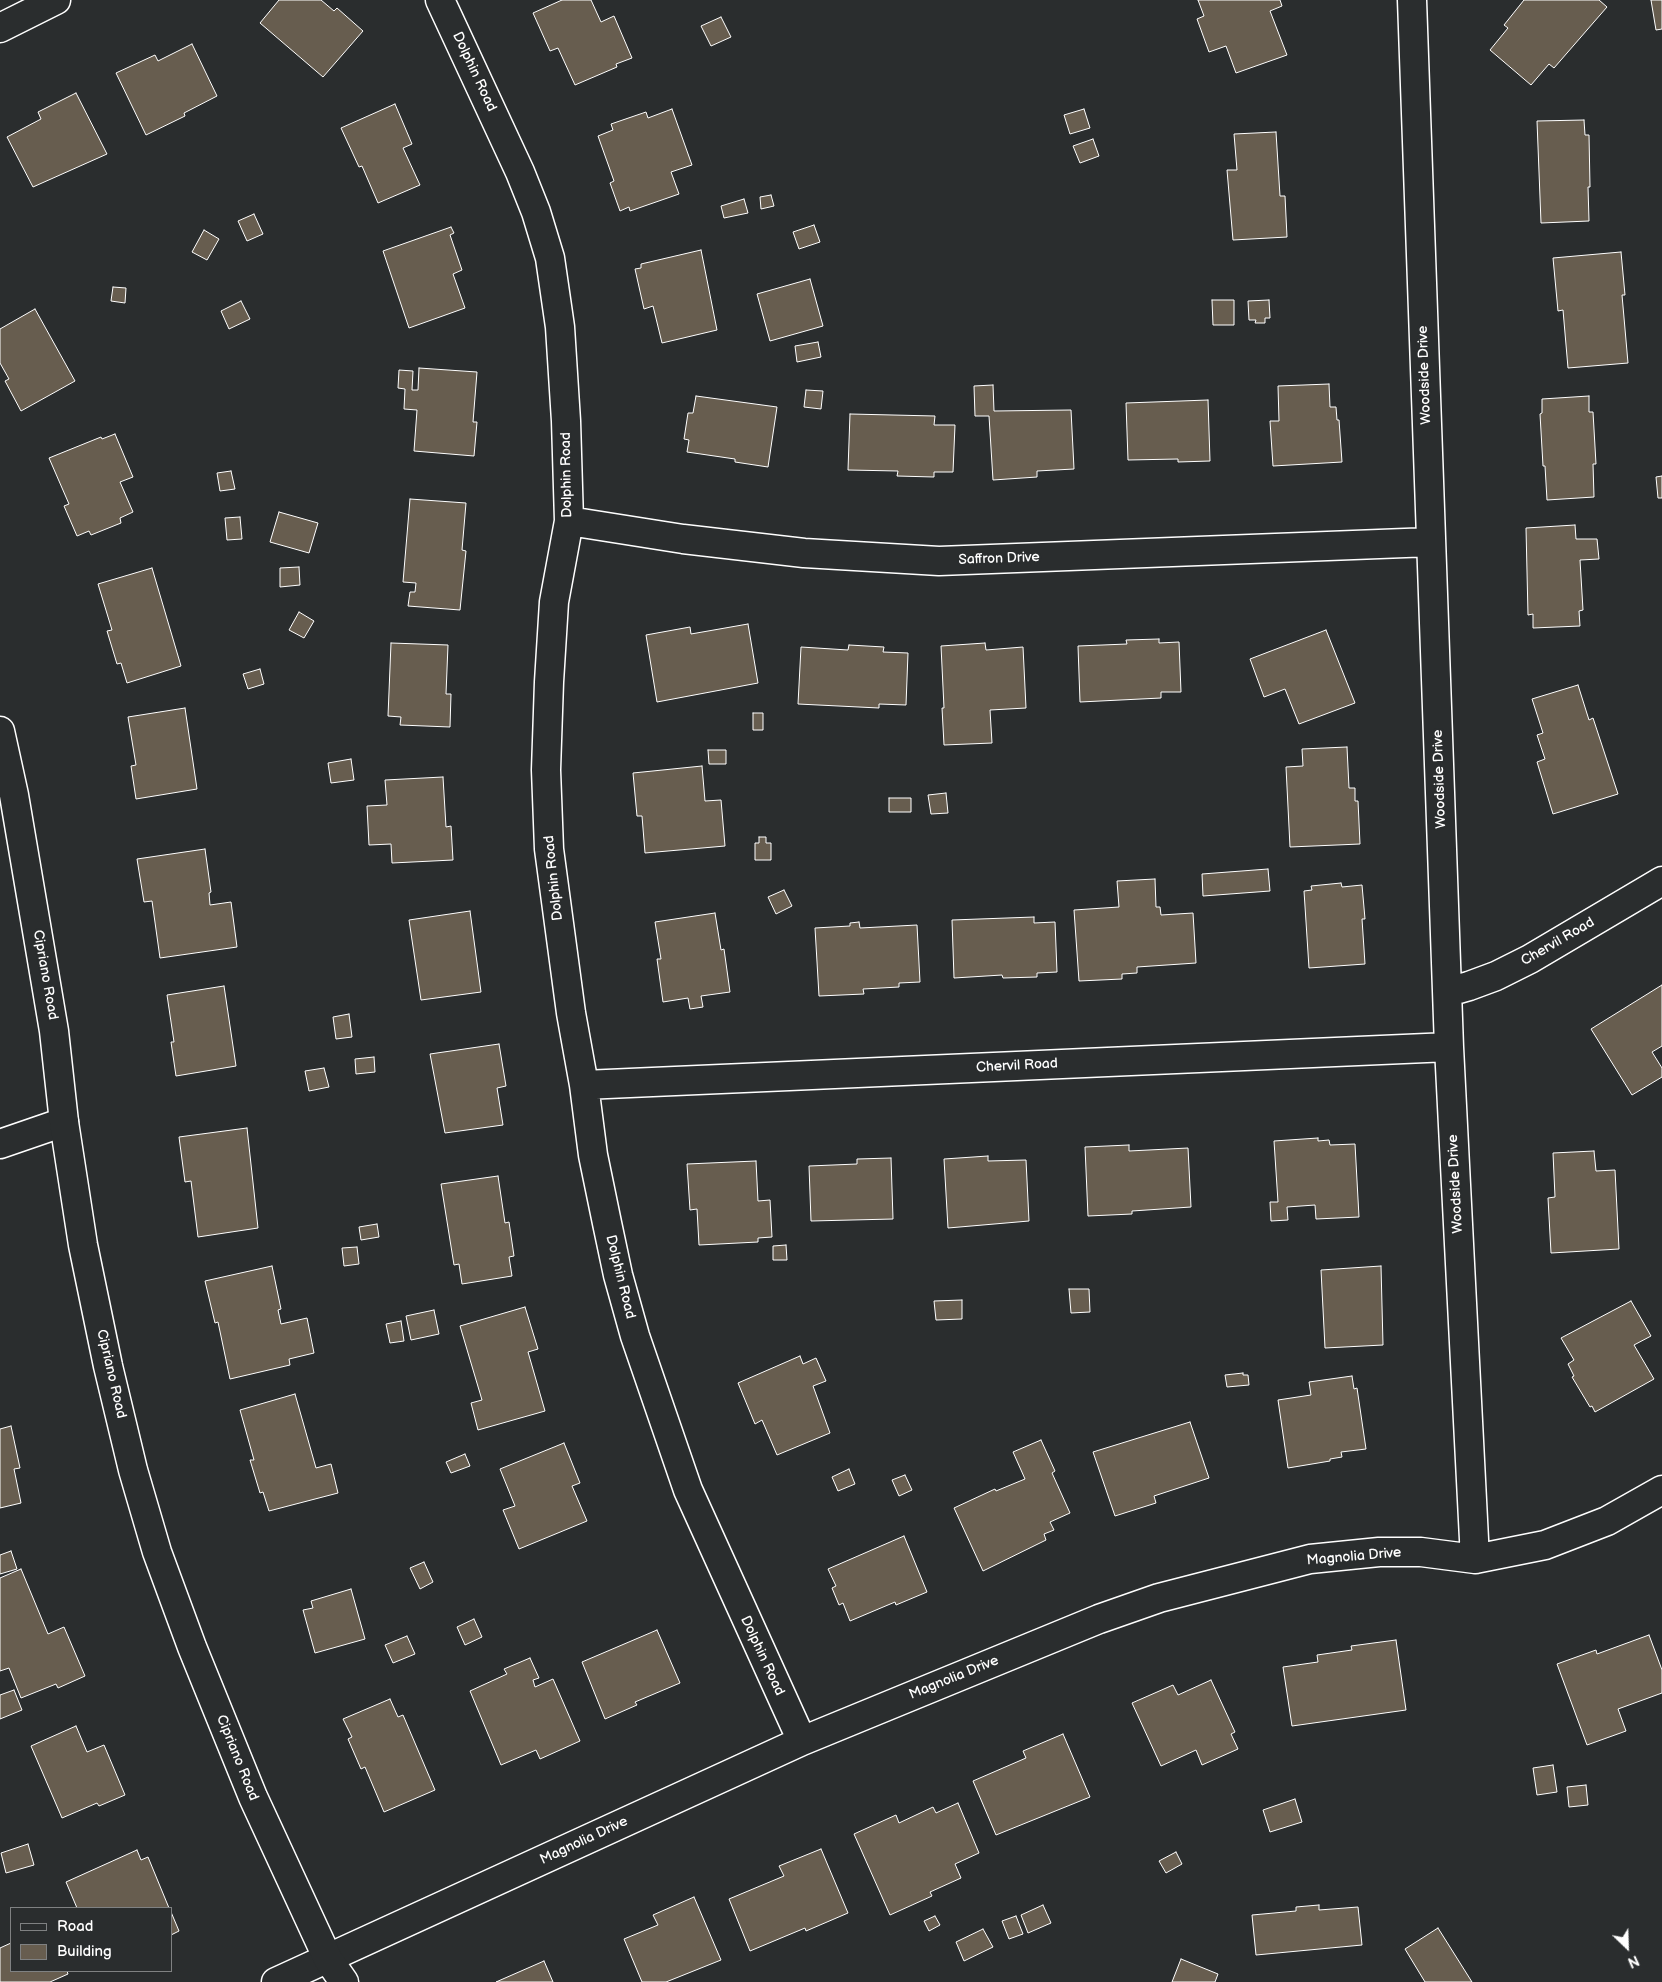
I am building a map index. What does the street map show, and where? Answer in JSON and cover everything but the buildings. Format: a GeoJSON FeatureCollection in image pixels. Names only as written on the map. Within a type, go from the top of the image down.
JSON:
{"type":"FeatureCollection","features":[{"type":"Feature","properties":{"kind":"street"},"geometry":{"type":"LineString","coordinates":[[0,28],[56,0]]}},
{"type":"Feature","properties":{"kind":"street","name":"Dolphin Road"},"geometry":{"type":"LineString","coordinates":[[440,0],[520,172],[536,212],[550,258],[560,326],[566,421],[569,521],[554,602],[546,770],[549,849],[570,1013],[584,1085],[593,1155],[612,1249],[638,1345],[688,1490],[802,1741]]}},
{"type":"Feature","properties":{"kind":"street","name":"Woodside Drive"},"geometry":{"type":"LineString","coordinates":[[1412,0],[1449,1047],[1475,1559]]}},
{"type":"Feature","properties":{"kind":"street","name":"Saffron Drive"},"geometry":{"type":"LineString","coordinates":[[569,521],[683,539],[804,554],[940,561],[1431,542]]}},
{"type":"Feature","properties":{"kind":"street","name":"Cipriano Road"},"geometry":{"type":"LineString","coordinates":[[0,731],[14,795],[54,1031],[64,1122],[83,1245],[108,1366],[133,1470],[157,1552],[192,1647],[253,1797],[328,1959],[344,1982]]}},
{"type":"Feature","properties":{"kind":"street","name":"Chervil Road"},"geometry":{"type":"LineString","coordinates":[[1448,992],[1496,976],[1662,881]]}},
{"type":"Feature","properties":{"kind":"street","name":"Chervil Road"},"geometry":{"type":"LineString","coordinates":[[584,1085],[1449,1047]]}},
{"type":"Feature","properties":{"kind":"street"},"geometry":{"type":"LineString","coordinates":[[0,1144],[64,1122]]}},
{"type":"Feature","properties":{"kind":"street","name":"Magnolia Drive"},"geometry":{"type":"LineString","coordinates":[[276,1982],[802,1741],[1100,1619],[1168,1595],[1310,1558],[1379,1552],[1421,1552],[1475,1559],[1545,1545],[1607,1521],[1662,1490]]}}]}
